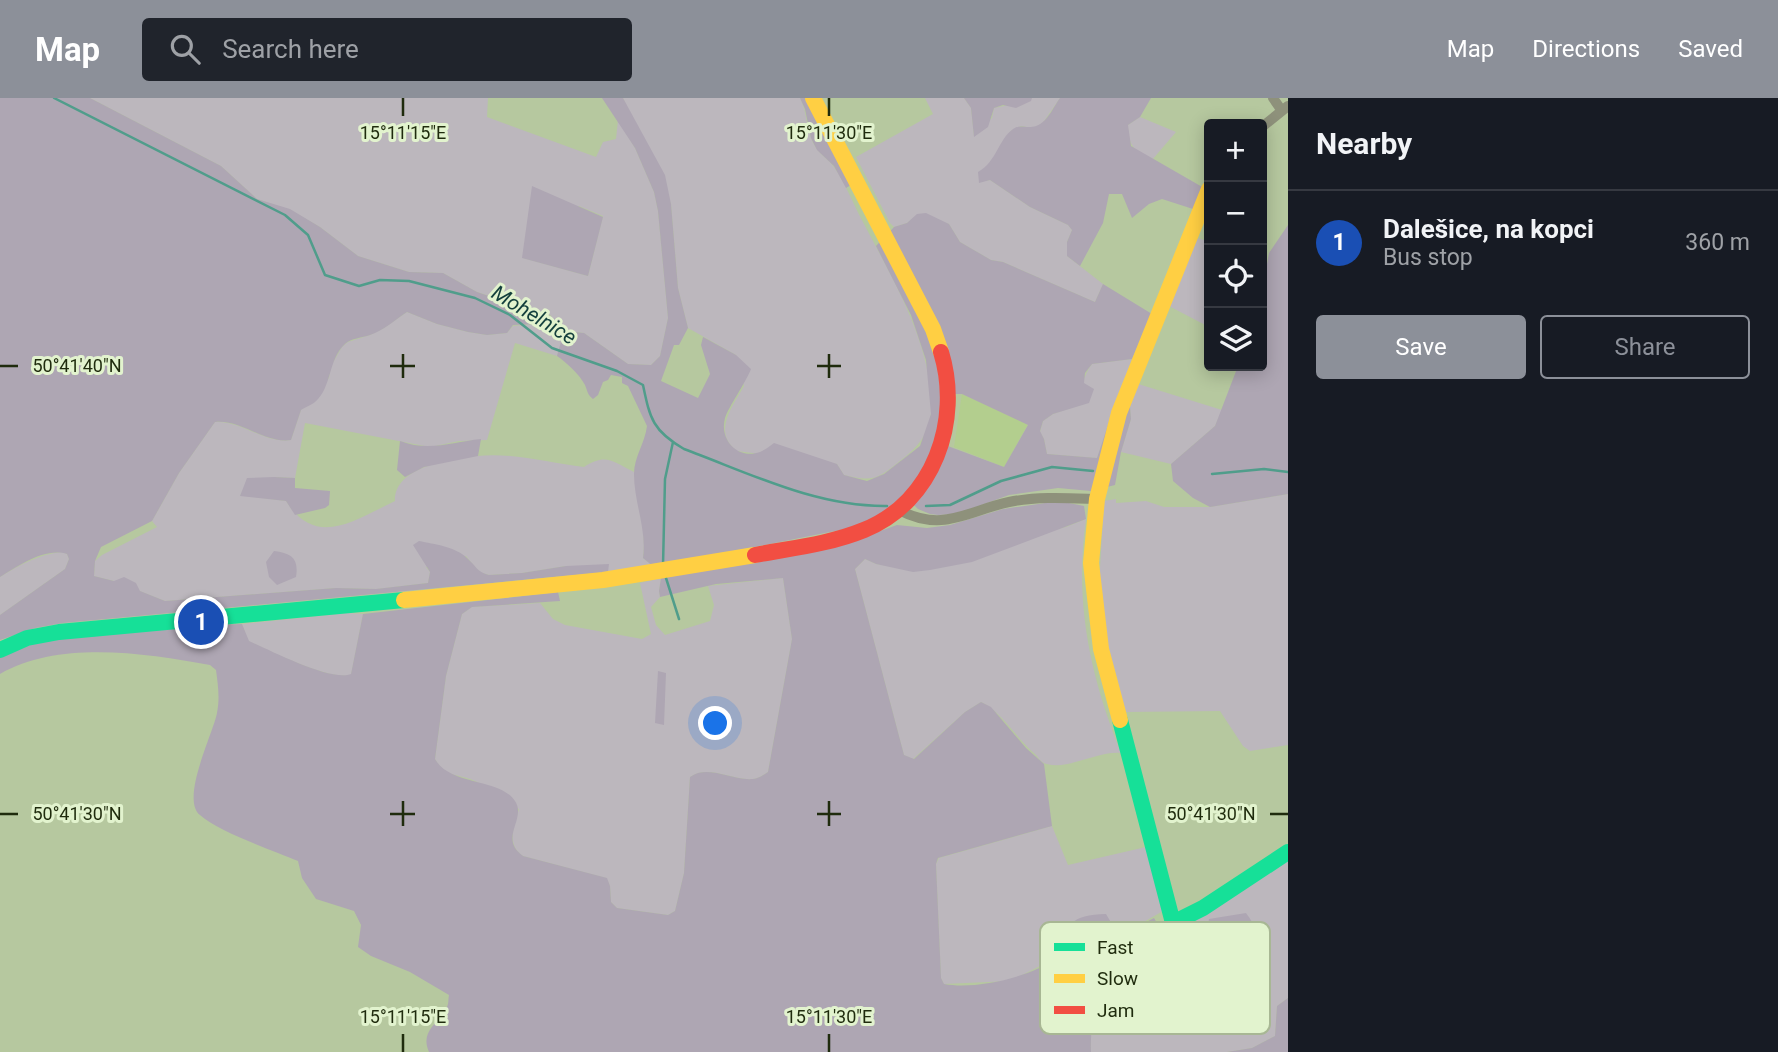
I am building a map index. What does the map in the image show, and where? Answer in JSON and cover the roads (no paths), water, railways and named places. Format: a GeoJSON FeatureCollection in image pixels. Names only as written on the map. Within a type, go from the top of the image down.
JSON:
{"type":"FeatureCollection","features":[{"type":"Feature","properties":{"kind":"street"},"geometry":{"type":"LineString","coordinates":[[0,649],[27,638],[59,632],[568,585],[704,566],[836,538],[879,524],[899,510],[923,482],[942,446],[949,400],[944,359],[933,329],[813,98]]}},
{"type":"Feature","properties":{"kind":"street"},"geometry":{"type":"LineString","coordinates":[[1267,123],[1285,108],[1273,98]]}},
{"type":"Feature","properties":{"kind":"street"},"geometry":{"type":"LineString","coordinates":[[1172,922],[1101,649],[1091,563],[1097,499],[1119,413],[1204,201]]}},
{"type":"Feature","properties":{"kind":"street"},"geometry":{"type":"LineString","coordinates":[[899,510],[914,518],[946,521],[1009,502],[1048,498],[1097,499]]}},
{"type":"Feature","properties":{"kind":"street"},"geometry":{"type":"LineString","coordinates":[[1174,922],[1203,908],[1288,852]]}},
{"type":"Feature","properties":{"kind":"waterway","name":"Mohelnice"},"geometry":{"type":"LineString","coordinates":[[54,98],[285,215],[308,235],[325,275],[359,286],[380,280],[409,281],[475,298],[510,315],[552,348],[617,371],[643,385],[654,423],[684,449],[809,495],[861,505],[887,506]]}},
{"type":"Feature","properties":{"kind":"waterway"},"geometry":{"type":"LineString","coordinates":[[663,566],[665,479],[673,442]]}},
{"type":"Feature","properties":{"kind":"waterway","name":"Mohelnice"},"geometry":{"type":"LineString","coordinates":[[926,506],[950,505],[1001,481],[1052,467],[1093,471]]}},
{"type":"Feature","properties":{"kind":"waterway","name":"Mohelnice"},"geometry":{"type":"LineString","coordinates":[[1212,474],[1264,469],[1288,472]]}},
{"type":"Feature","properties":{"kind":"waterway"},"geometry":{"type":"LineString","coordinates":[[666,578],[679,619]]}},
{"type":"Feature","properties":{"kind":"place","name":"Dalešice, na kopci"},"geometry":{"type":"Point","coordinates":[201,622]}}]}
